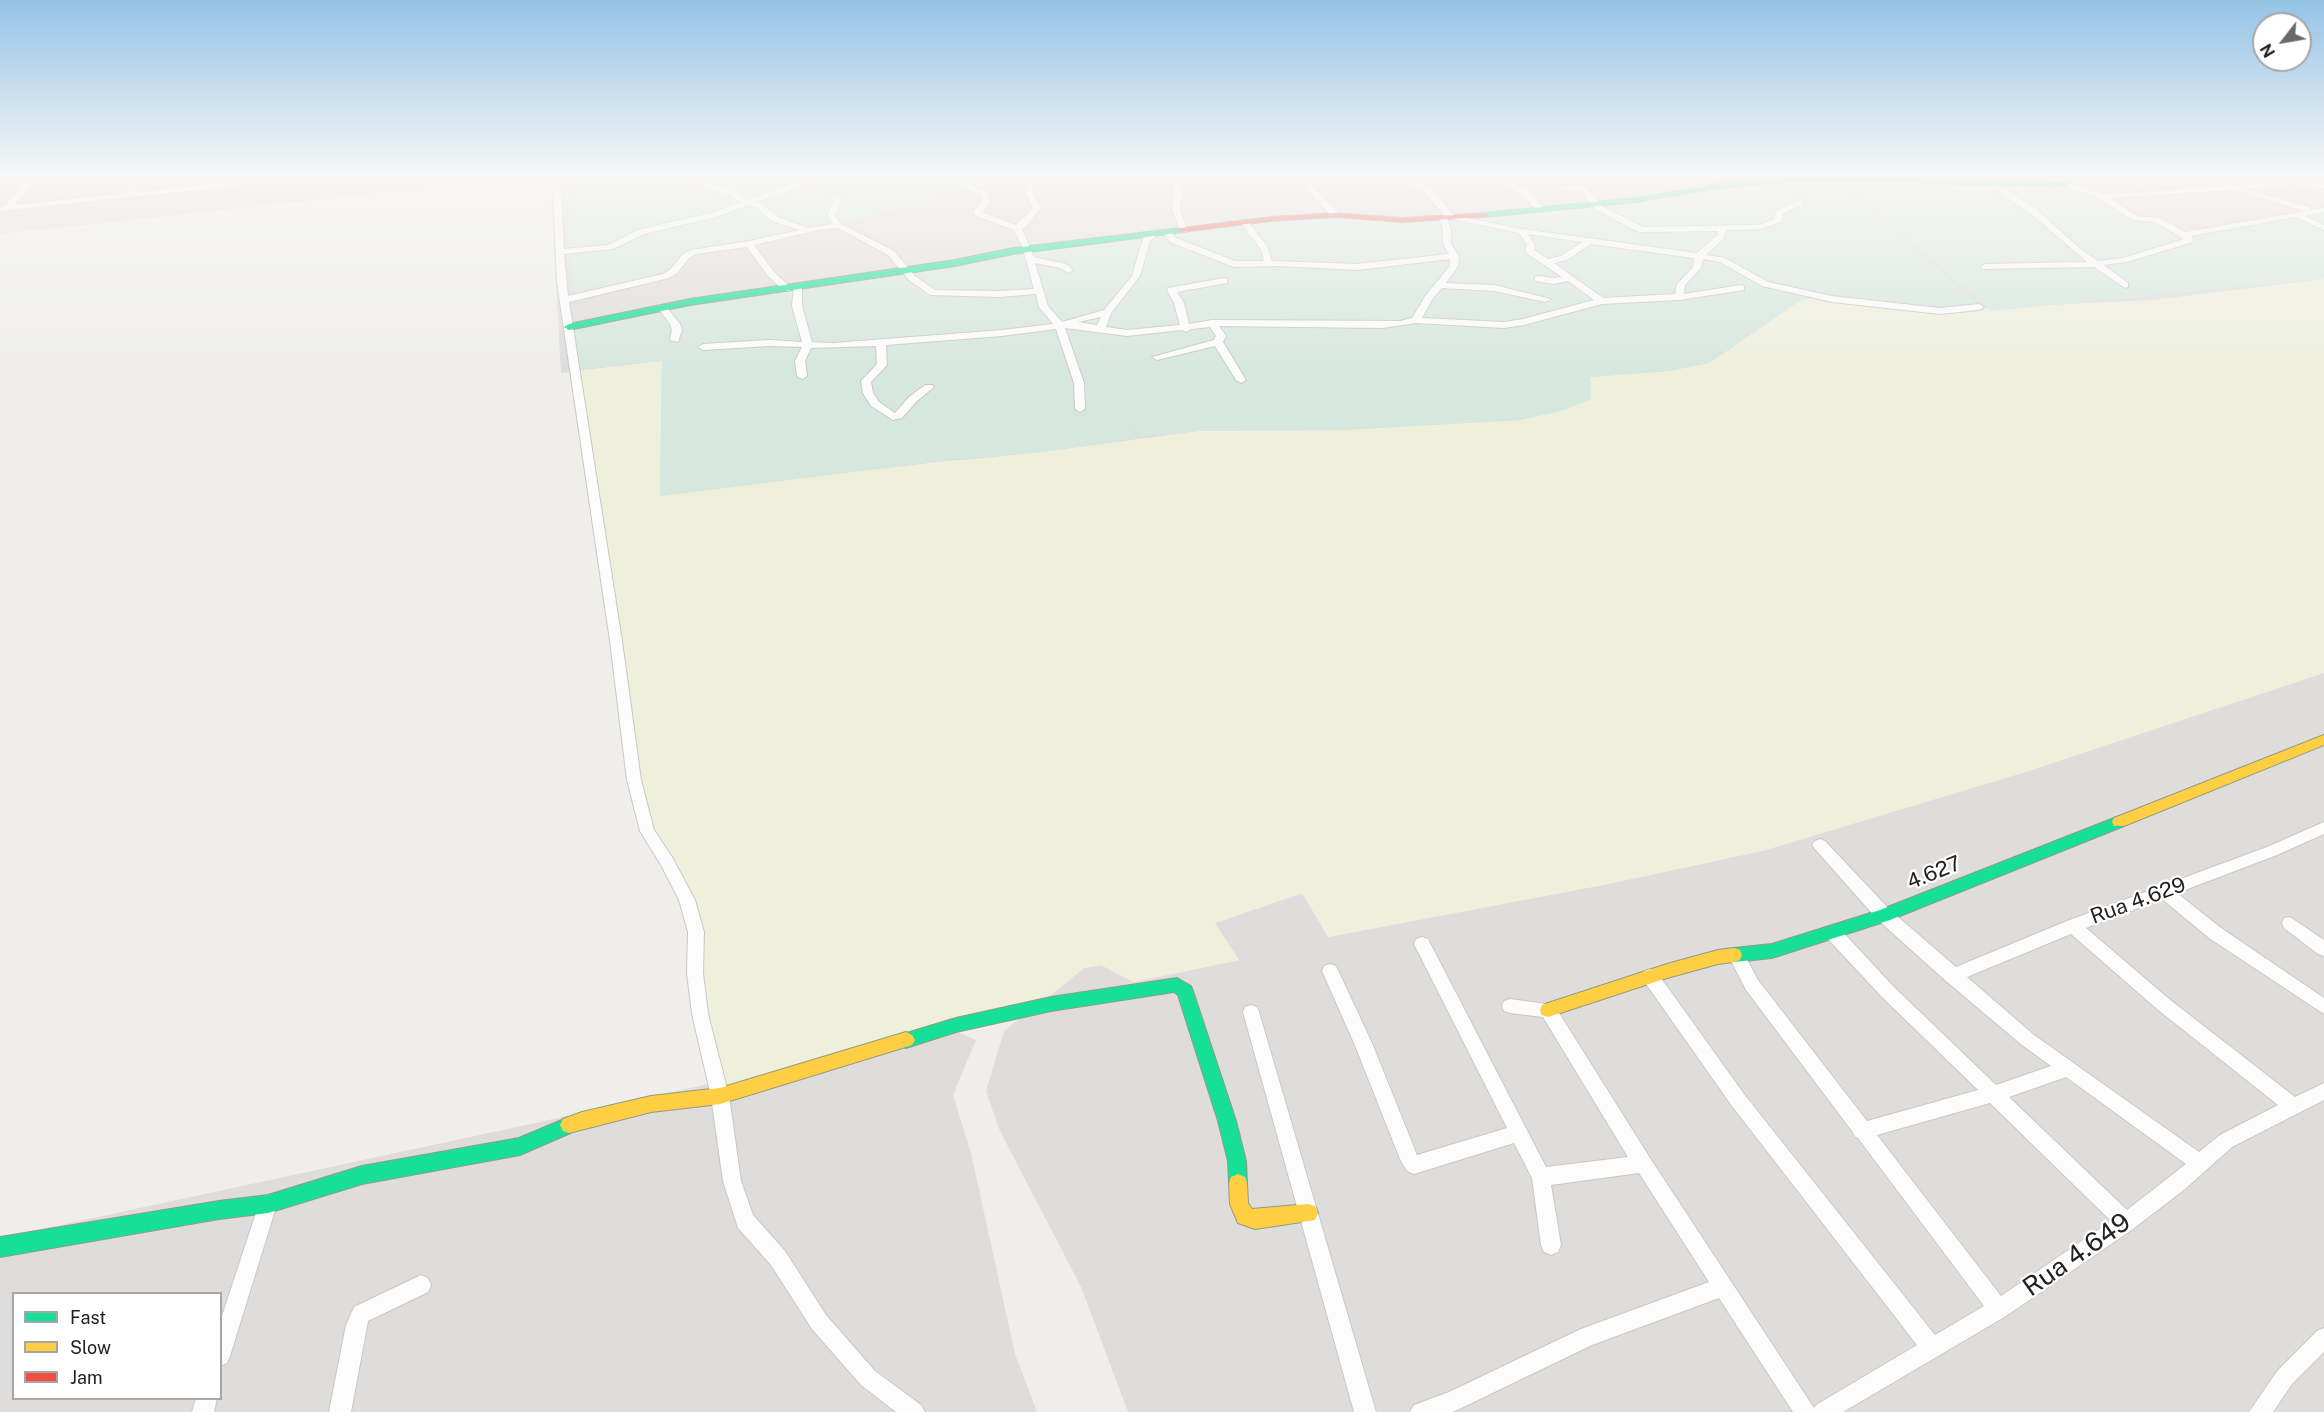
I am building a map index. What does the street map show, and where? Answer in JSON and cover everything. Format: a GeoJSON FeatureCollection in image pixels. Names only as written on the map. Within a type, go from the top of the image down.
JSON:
{"type":"FeatureCollection","features":[{"type":"Feature","properties":{"kind":"street"},"geometry":{"type":"LineString","coordinates":[[559,240],[564,300],[634,780],[647,831],[667,861],[687,900],[696,932],[695,974],[700,1014],[720,1096],[732,1181],[745,1221],[778,1258],[819,1322],[868,1378],[914,1412]]}},
{"type":"Feature","properties":{"kind":"street"},"geometry":{"type":"LineString","coordinates":[[559,252],[610,247],[625,240]]}},
{"type":"Feature","properties":{"kind":"street"},"geometry":{"type":"LineString","coordinates":[[564,300],[666,276],[674,271],[686,256],[694,252],[766,240]]}},
{"type":"Feature","properties":{"kind":"street"},"geometry":{"type":"LineString","coordinates":[[866,240],[891,254],[921,286],[938,294],[1040,291]]}},
{"type":"Feature","properties":{"kind":"street"},"geometry":{"type":"LineString","coordinates":[[1022,240],[1029,254],[1044,307],[1061,325],[1079,383],[1080,409]]}},
{"type":"Feature","properties":{"kind":"street"},"geometry":{"type":"LineString","coordinates":[[569,327],[662,307],[1117,240]]}},
{"type":"Feature","properties":{"kind":"street"},"geometry":{"type":"LineString","coordinates":[[1100,329],[1107,312],[1137,276],[1146,240]]}},
{"type":"Feature","properties":{"kind":"street"},"geometry":{"type":"LineString","coordinates":[[1173,240],[1234,264],[1269,263],[1357,267],[1455,256]]}},
{"type":"Feature","properties":{"kind":"street"},"geometry":{"type":"LineString","coordinates":[[1257,240],[1264,249],[1269,263]]}},
{"type":"Feature","properties":{"kind":"street"},"geometry":{"type":"LineString","coordinates":[[1447,240],[1447,244],[1455,256]]}},
{"type":"Feature","properties":{"kind":"street"},"geometry":{"type":"LineString","coordinates":[[1528,240],[1531,245],[1529,249],[1531,252],[1600,301]]}},
{"type":"Feature","properties":{"kind":"street"},"geometry":{"type":"LineString","coordinates":[[1585,240],[1722,261],[1765,284],[1832,299],[1940,311],[1979,307]]}},
{"type":"Feature","properties":{"kind":"street"},"geometry":{"type":"LineString","coordinates":[[1679,297],[1684,279],[1697,268],[1699,256],[1717,240]]}},
{"type":"Feature","properties":{"kind":"street"},"geometry":{"type":"LineString","coordinates":[[2065,240],[2125,285]]}},
{"type":"Feature","properties":{"kind":"street"},"geometry":{"type":"LineString","coordinates":[[1985,267],[2095,264],[2124,260],[2190,240]]}},
{"type":"Feature","properties":{"kind":"street"},"geometry":{"type":"LineString","coordinates":[[1548,262],[1564,258],[1589,241],[1593,241]]}},
{"type":"Feature","properties":{"kind":"street"},"geometry":{"type":"LineString","coordinates":[[749,244],[771,274],[792,288],[808,345],[800,361],[802,376]]}},
{"type":"Feature","properties":{"kind":"street"},"geometry":{"type":"LineString","coordinates":[[1029,254],[1070,270]]}},
{"type":"Feature","properties":{"kind":"street"},"geometry":{"type":"LineString","coordinates":[[1416,320],[1429,297],[1450,273],[1455,256]]}},
{"type":"Feature","properties":{"kind":"street"},"geometry":{"type":"LineString","coordinates":[[1538,279],[1554,281],[1570,278]]}},
{"type":"Feature","properties":{"kind":"street"},"geometry":{"type":"LineString","coordinates":[[1186,329],[1179,303],[1171,290],[1224,281]]}},
{"type":"Feature","properties":{"kind":"street"},"geometry":{"type":"LineString","coordinates":[[1441,285],[1494,288],[1546,299]]}},
{"type":"Feature","properties":{"kind":"street"},"geometry":{"type":"LineString","coordinates":[[1061,325],[1139,333],[1212,324],[1382,325],[1416,320],[1504,325],[1524,322],[1600,301],[1679,297],[1741,288]]}},
{"type":"Feature","properties":{"kind":"street"},"geometry":{"type":"LineString","coordinates":[[662,307],[675,324],[677,330],[675,340]]}},
{"type":"Feature","properties":{"kind":"street"},"geometry":{"type":"LineString","coordinates":[[703,347],[769,343],[808,345],[881,343],[1002,333],[1061,325],[1107,312]]}},
{"type":"Feature","properties":{"kind":"street"},"geometry":{"type":"LineString","coordinates":[[1157,357],[1218,342],[1221,336],[1212,324]]}},
{"type":"Feature","properties":{"kind":"street"},"geometry":{"type":"LineString","coordinates":[[1218,342],[1241,380]]}},
{"type":"Feature","properties":{"kind":"street"},"geometry":{"type":"LineString","coordinates":[[881,343],[882,365],[866,381],[868,393],[881,409],[893,417],[898,416],[913,399],[929,387]]}},
{"type":"Feature","properties":{"kind":"street","name":"4.627"},"geometry":{"type":"LineString","coordinates":[[1548,1010],[1650,976],[1718,957],[1737,957],[1772,951],[1833,933],[1884,915],[2324,740]]}},
{"type":"Feature","properties":{"kind":"street","name":"Rua 4.629"},"geometry":{"type":"LineString","coordinates":[[1953,976],[2073,926],[2321,833]]}},
{"type":"Feature","properties":{"kind":"street"},"geometry":{"type":"LineString","coordinates":[[1820,845],[1884,915],[2028,1040],[2199,1163]]}},
{"type":"Feature","properties":{"kind":"street"},"geometry":{"type":"LineString","coordinates":[[2165,892],[2215,933],[2324,1008]]}},
{"type":"Feature","properties":{"kind":"street"},"geometry":{"type":"LineString","coordinates":[[2290,923],[2324,949]]}},
{"type":"Feature","properties":{"kind":"street"},"geometry":{"type":"LineString","coordinates":[[2073,926],[2163,1004],[2293,1106]]}},
{"type":"Feature","properties":{"kind":"street"},"geometry":{"type":"LineString","coordinates":[[1833,933],[1887,991],[2126,1222]]}},
{"type":"Feature","properties":{"kind":"street"},"geometry":{"type":"LineString","coordinates":[[1422,944],[1540,1177],[1551,1245]]}},
{"type":"Feature","properties":{"kind":"street"},"geometry":{"type":"LineString","coordinates":[[1737,957],[1752,986],[1999,1309]]}},
{"type":"Feature","properties":{"kind":"street"},"geometry":{"type":"LineString","coordinates":[[1330,971],[1364,1043],[1409,1159],[1414,1165],[1518,1133]]}},
{"type":"Feature","properties":{"kind":"street"},"geometry":{"type":"LineString","coordinates":[[1650,976],[1738,1100],[1932,1348]]}},
{"type":"Feature","properties":{"kind":"street"},"geometry":{"type":"LineString","coordinates":[[0,1247],[219,1210],[268,1204],[362,1175],[520,1146],[582,1120],[651,1104],[720,1096],[956,1025],[1052,1004],[1178,985],[1185,991],[1227,1121],[1237,1161],[1239,1204],[1245,1216],[1255,1220],[1308,1213]]}},
{"type":"Feature","properties":{"kind":"street"},"geometry":{"type":"LineString","coordinates":[[1510,1006],[1548,1010],[1643,1164],[1805,1412]]}},
{"type":"Feature","properties":{"kind":"street"},"geometry":{"type":"LineString","coordinates":[[1251,1012],[1365,1412]]}},
{"type":"Feature","properties":{"kind":"street"},"geometry":{"type":"LineString","coordinates":[[1861,1131],[1993,1094],[2067,1069]]}},
{"type":"Feature","properties":{"kind":"street","name":"Rua 4.649"},"geometry":{"type":"LineString","coordinates":[[1823,1412],[1999,1309],[2126,1222],[2178,1183],[2226,1141],[2324,1091]]}},
{"type":"Feature","properties":{"kind":"street"},"geometry":{"type":"LineString","coordinates":[[1540,1177],[1643,1164]]}},
{"type":"Feature","properties":{"kind":"street"},"geometry":{"type":"LineString","coordinates":[[222,1350],[268,1204]]}},
{"type":"Feature","properties":{"kind":"street"},"geometry":{"type":"LineString","coordinates":[[340,1412],[356,1325],[362,1314],[421,1285]]}},
{"type":"Feature","properties":{"kind":"street"},"geometry":{"type":"LineString","coordinates":[[1421,1412],[1452,1402],[1588,1336],[1724,1286]]}},
{"type":"Feature","properties":{"kind":"street"},"geometry":{"type":"LineString","coordinates":[[2259,1412],[2285,1377],[2324,1338]]}},
{"type":"Feature","properties":{"kind":"shaded area"},"geometry":{"type":"Polygon","coordinates":[[[554,240],[2324,240],[2324,295],[1730,364],[1568,419],[945,461],[656,498],[657,362],[561,373],[554,240]]]}},
{"type":"Feature","properties":{"kind":"shaded area"},"geometry":{"type":"Polygon","coordinates":[[[568,240],[774,240],[672,262],[663,270],[643,278],[573,292],[568,240]]]}},
{"type":"Feature","properties":{"kind":"shaded area"},"geometry":{"type":"Polygon","coordinates":[[[1115,240],[1143,240],[1139,265],[1099,330],[1109,377],[1101,334],[1109,314],[1141,273],[1147,245],[1152,240],[1906,240],[1985,310],[1952,311],[1817,297],[1801,300],[1709,363],[1668,371],[1590,377],[1591,399],[1561,411],[1520,420],[1342,430],[1198,431],[1141,437],[1132,429],[1136,438],[1042,452],[947,460],[660,496],[662,361],[577,370],[573,327],[686,305],[1039,250],[1115,240]]]}},
{"type":"Feature","properties":{"kind":"shaded area"},"geometry":{"type":"Polygon","coordinates":[[[1910,240],[2324,240],[2324,279],[1991,311],[1910,240]]]}},
{"type":"Feature","properties":{"kind":"shaded area"},"geometry":{"type":"Polygon","coordinates":[[[2324,670],[2324,1412],[1128,1412],[1081,1287],[1000,1131],[986,1091],[1004,1031],[1084,968],[1101,965],[1134,982],[1239,960],[1214,923],[1303,893],[1328,937],[1608,884],[1766,850],[2324,670]]]}},
{"type":"Feature","properties":{"kind":"shaded area"},"geometry":{"type":"Polygon","coordinates":[[[950,1029],[976,1040],[953,1095],[971,1153],[1015,1354],[1037,1412],[0,1412],[0,1238],[540,1122],[950,1029]]]}},
{"type":"Feature","properties":{"kind":"green space"},"geometry":{"type":"Polygon","coordinates":[[[2324,279],[2324,673],[2026,772],[1766,850],[1608,884],[1328,937],[1302,893],[1215,923],[1239,960],[1134,982],[1101,965],[1084,968],[1041,1003],[719,1090],[696,932],[647,831],[574,371],[662,361],[660,496],[868,470],[1042,452],[1198,431],[1342,430],[1520,420],[1590,377],[1668,371],[1709,363],[1801,300],[1817,297],[1956,309],[2153,300],[2324,279]]]}},
{"type":"Feature","properties":{"kind":"traffic: fast"},"geometry":{"type":"LineString","coordinates":[[569,327],[690,302],[955,263],[1013,251],[1102,240]]}},
{"type":"Feature","properties":{"kind":"traffic: fast"},"geometry":{"type":"LineString","coordinates":[[1734,955],[1772,951],[1884,915],[2119,822]]}},
{"type":"Feature","properties":{"kind":"traffic: fast"},"geometry":{"type":"LineString","coordinates":[[906,1040],[956,1025],[1051,1004],[1177,985],[1185,991],[1227,1121],[1237,1161],[1238,1183]]}},
{"type":"Feature","properties":{"kind":"traffic: fast"},"geometry":{"type":"LineString","coordinates":[[0,1247],[219,1210],[268,1204],[362,1175],[520,1146],[569,1125]]}},
{"type":"Feature","properties":{"kind":"traffic: slow"},"geometry":{"type":"LineString","coordinates":[[2119,822],[2324,740]]}},
{"type":"Feature","properties":{"kind":"traffic: slow"},"geometry":{"type":"LineString","coordinates":[[1548,1010],[1667,971],[1734,955]]}},
{"type":"Feature","properties":{"kind":"traffic: slow"},"geometry":{"type":"LineString","coordinates":[[569,1125],[651,1104],[720,1096],[906,1040]]}},
{"type":"Feature","properties":{"kind":"traffic: slow"},"geometry":{"type":"LineString","coordinates":[[1238,1183],[1239,1204],[1245,1216],[1255,1220],[1308,1213]]}}]}
